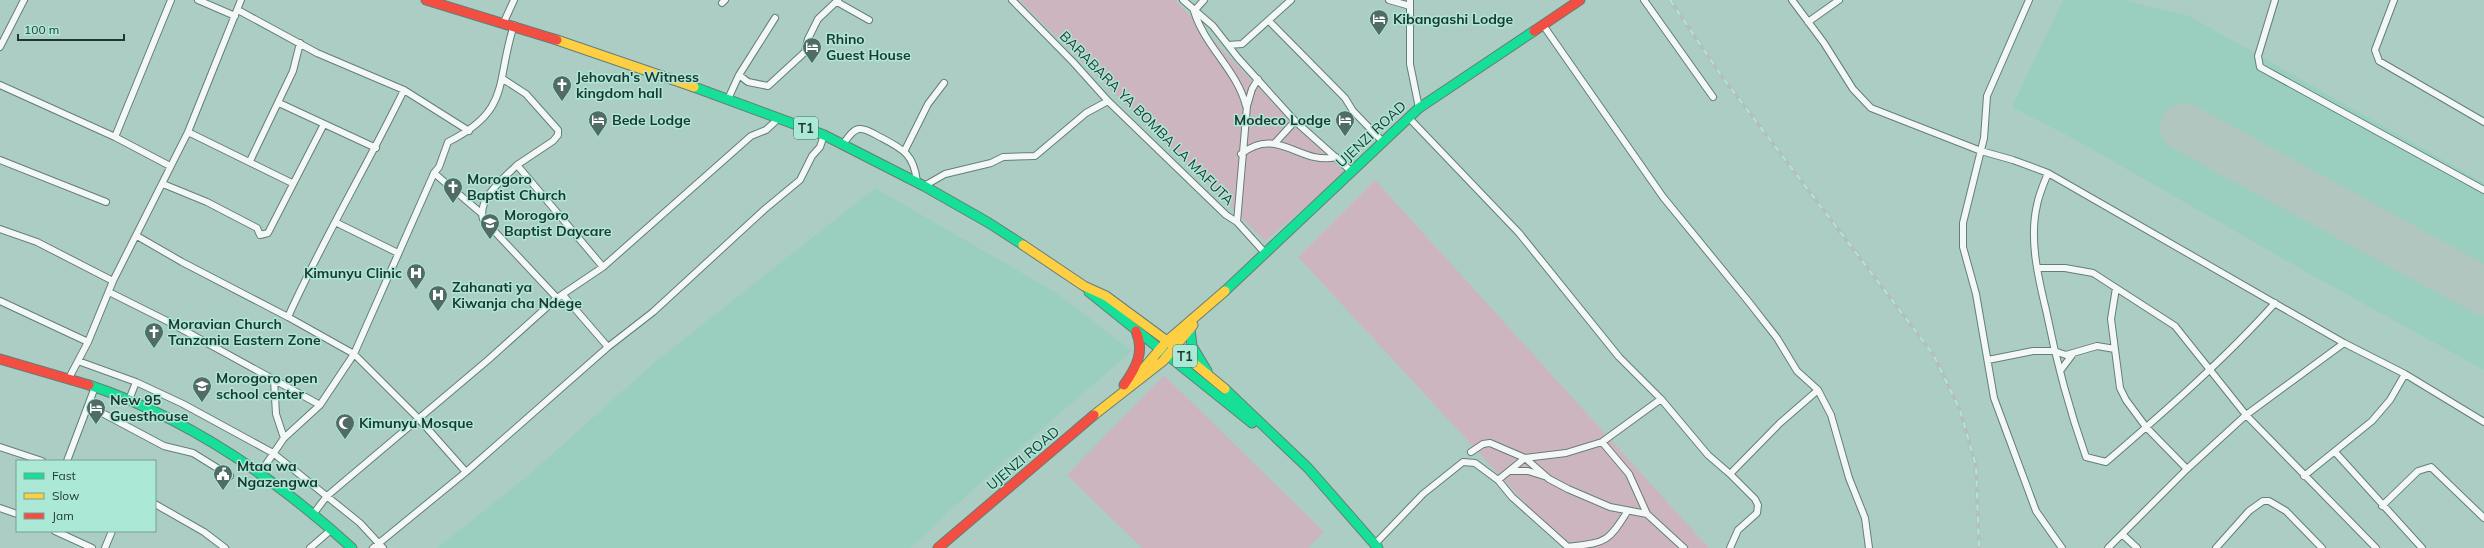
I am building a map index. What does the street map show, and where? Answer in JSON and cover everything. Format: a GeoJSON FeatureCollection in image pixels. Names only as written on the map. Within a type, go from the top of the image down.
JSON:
{"type":"FeatureCollection","features":[{"type":"Feature","properties":{"kind":"main road","name":"T1"},"geometry":{"type":"LineString","coordinates":[[426,0],[502,25],[514,26],[728,98],[780,117],[844,144],[921,185],[1016,240],[1084,286],[1106,296],[1164,344],[1169,355],[1257,428],[1276,439]]}},
{"type":"Feature","properties":{"kind":"main road","name":"UJENZI ROAD"},"geometry":{"type":"LineString","coordinates":[[1126,389],[1164,344],[1201,314],[1419,108],[1580,0]]}},
{"type":"Feature","properties":{"kind":"main road","name":"T1"},"geometry":{"type":"LineString","coordinates":[[1084,286],[1091,295],[1133,326],[1164,344],[1175,348],[1241,402],[1276,439],[1308,468],[1376,546]]}},
{"type":"Feature","properties":{"kind":"main road","name":"UJENZI ROAD"},"geometry":{"type":"LineString","coordinates":[[938,548],[1112,400],[1139,381],[1169,355],[1201,314]]}},
{"type":"Feature","properties":{"kind":"main road"},"geometry":{"type":"LineString","coordinates":[[1112,400],[1125,382],[1142,350],[1142,343],[1133,326]]}},
{"type":"Feature","properties":{"kind":"main road"},"geometry":{"type":"LineString","coordinates":[[1190,329],[1190,340],[1193,349],[1209,375]]}},
{"type":"Feature","properties":{"kind":"main road"},"geometry":{"type":"LineString","coordinates":[[0,359],[69,378],[95,387],[176,421],[216,443],[260,473],[314,513],[352,548]]}},
{"type":"Feature","properties":{"kind":"street"},"geometry":{"type":"LineString","coordinates":[[0,47],[24,0]]}},
{"type":"Feature","properties":{"kind":"street"},"geometry":{"type":"LineString","coordinates":[[115,137],[171,0]]}},
{"type":"Feature","properties":{"kind":"street"},"geometry":{"type":"LineString","coordinates":[[198,0],[236,13],[404,90],[469,131]]}},
{"type":"Feature","properties":{"kind":"street"},"geometry":{"type":"LineString","coordinates":[[69,378],[88,342],[113,281],[137,236],[188,132],[241,0]]}},
{"type":"Feature","properties":{"kind":"street"},"geometry":{"type":"LineString","coordinates":[[502,25],[514,0]]}},
{"type":"Feature","properties":{"kind":"street","name":"BARABARA YA BOMBA LA MAFUTA"},"geometry":{"type":"LineString","coordinates":[[1012,0],[1073,62],[1108,101],[1237,222],[1265,253]]}},
{"type":"Feature","properties":{"kind":"street"},"geometry":{"type":"LineString","coordinates":[[1183,0],[1194,12],[1213,26],[1238,58],[1295,121],[1352,172]]}},
{"type":"Feature","properties":{"kind":"street"},"geometry":{"type":"LineString","coordinates":[[1194,12],[1204,0]]}},
{"type":"Feature","properties":{"kind":"street"},"geometry":{"type":"LineString","coordinates":[[1238,58],[1242,44],[1291,0]]}},
{"type":"Feature","properties":{"kind":"street"},"geometry":{"type":"LineString","coordinates":[[1388,0],[1410,3],[1410,64],[1419,108]]}},
{"type":"Feature","properties":{"kind":"street"},"geometry":{"type":"LineString","coordinates":[[1644,0],[1712,97]]}},
{"type":"Feature","properties":{"kind":"street"},"geometry":{"type":"LineString","coordinates":[[1792,0],[1824,43],[1853,89],[1871,108],[1981,151],[2013,160],[2048,173],[2344,343],[2405,374],[2484,422]]}},
{"type":"Feature","properties":{"kind":"street"},"geometry":{"type":"LineString","coordinates":[[1808,22],[1839,0]]}},
{"type":"Feature","properties":{"kind":"street"},"geometry":{"type":"LineString","coordinates":[[2029,0],[1987,96],[1981,151],[1962,223],[1963,247],[1976,294],[1994,398],[2036,511],[2062,548]]}},
{"type":"Feature","properties":{"kind":"street"},"geometry":{"type":"LineString","coordinates":[[2275,0],[2258,56],[2260,67],[2484,190]]}},
{"type":"Feature","properties":{"kind":"street"},"geometry":{"type":"LineString","coordinates":[[2394,0],[2375,50],[2379,61],[2484,122]]}},
{"type":"Feature","properties":{"kind":"street"},"geometry":{"type":"LineString","coordinates":[[739,75],[748,82],[768,86],[805,52],[808,39],[818,19],[838,1],[869,20]]}},
{"type":"Feature","properties":{"kind":"street"},"geometry":{"type":"LineString","coordinates":[[1194,12],[1199,26],[1240,86],[1246,106]]}},
{"type":"Feature","properties":{"kind":"street"},"geometry":{"type":"LineString","coordinates":[[728,98],[739,75],[775,18]]}},
{"type":"Feature","properties":{"kind":"street"},"geometry":{"type":"LineString","coordinates":[[1269,21],[1345,98],[1353,111],[1383,142]]}},
{"type":"Feature","properties":{"kind":"street"},"geometry":{"type":"LineString","coordinates":[[1543,25],[1663,197],[1777,338],[1797,372],[1818,390],[1831,415],[1849,478],[1865,518],[1869,548]]}},
{"type":"Feature","properties":{"kind":"street"},"geometry":{"type":"LineString","coordinates":[[260,473],[284,438],[320,405],[354,354],[434,172],[439,167],[448,142],[469,131],[493,106],[503,79],[504,61],[514,26]]}},
{"type":"Feature","properties":{"kind":"street"},"geometry":{"type":"LineString","coordinates":[[250,161],[293,71],[300,43]]}},
{"type":"Feature","properties":{"kind":"street"},"geometry":{"type":"LineString","coordinates":[[1228,45],[1242,44]]}},
{"type":"Feature","properties":{"kind":"street"},"geometry":{"type":"LineString","coordinates":[[481,214],[495,185],[517,165],[554,140],[558,135],[558,130],[526,94],[503,79]]}},
{"type":"Feature","properties":{"kind":"street"},"geometry":{"type":"LineString","coordinates":[[1237,222],[1241,154],[1246,106],[1252,89],[1258,79]]}},
{"type":"Feature","properties":{"kind":"street"},"geometry":{"type":"LineString","coordinates":[[904,150],[928,104],[944,83]]}},
{"type":"Feature","properties":{"kind":"street"},"geometry":{"type":"LineString","coordinates":[[0,86],[115,137],[170,166]]}},
{"type":"Feature","properties":{"kind":"street"},"geometry":{"type":"LineString","coordinates":[[288,317],[300,286],[376,148],[404,90]]}},
{"type":"Feature","properties":{"kind":"street"},"geometry":{"type":"LineString","coordinates":[[844,144],[853,132],[859,129],[867,130],[904,150],[911,159],[921,185],[945,174],[991,163],[1003,157],[1035,156],[1080,118],[1108,101]]}},
{"type":"Feature","properties":{"kind":"street"},"geometry":{"type":"LineString","coordinates":[[279,103],[376,148]]}},
{"type":"Feature","properties":{"kind":"street"},"geometry":{"type":"LineString","coordinates":[[314,513],[328,496],[419,419],[557,298],[603,267],[751,136],[766,130],[780,117]]}},
{"type":"Feature","properties":{"kind":"street"},"geometry":{"type":"LineString","coordinates":[[1409,118],[1519,233],[1619,356],[1661,399],[1708,455],[1755,499],[1758,505],[1757,513],[1738,530],[1730,548]]}},
{"type":"Feature","properties":{"kind":"street"},"geometry":{"type":"LineString","coordinates":[[1275,143],[1295,121]]}},
{"type":"Feature","properties":{"kind":"street"},"geometry":{"type":"LineString","coordinates":[[163,184],[207,202],[257,228],[260,235],[268,233],[292,183],[324,124]]}},
{"type":"Feature","properties":{"kind":"street"},"geometry":{"type":"LineString","coordinates":[[188,132],[250,161],[292,183]]}},
{"type":"Feature","properties":{"kind":"street"},"geometry":{"type":"LineString","coordinates":[[373,548],[466,472],[608,347],[653,312],[759,214],[800,180],[808,169],[812,156],[820,147],[824,135]]}},
{"type":"Feature","properties":{"kind":"street"},"geometry":{"type":"LineString","coordinates":[[1241,154],[1252,146],[1275,143],[1318,159],[1324,160],[1336,157]]}},
{"type":"Feature","properties":{"kind":"street"},"geometry":{"type":"LineString","coordinates":[[0,160],[106,202]]}},
{"type":"Feature","properties":{"kind":"street"},"geometry":{"type":"LineString","coordinates":[[517,165],[603,267]]}},
{"type":"Feature","properties":{"kind":"street"},"geometry":{"type":"LineString","coordinates":[[434,172],[481,214],[489,227],[557,298]]}},
{"type":"Feature","properties":{"kind":"street"},"geometry":{"type":"LineString","coordinates":[[2048,173],[2037,205],[2034,234],[2036,268],[2054,351],[2072,418],[2086,457],[2106,462],[2210,369],[2253,328],[2275,302]]}},
{"type":"Feature","properties":{"kind":"street"},"geometry":{"type":"LineString","coordinates":[[335,222],[398,253]]}},
{"type":"Feature","properties":{"kind":"street"},"geometry":{"type":"LineString","coordinates":[[0,229],[37,242],[113,281]]}},
{"type":"Feature","properties":{"kind":"street"},"geometry":{"type":"LineString","coordinates":[[137,236],[182,262],[288,317],[354,354],[419,419],[466,472]]}},
{"type":"Feature","properties":{"kind":"street"},"geometry":{"type":"LineString","coordinates":[[2036,268],[2065,268],[2093,273],[2175,326],[2246,415],[2376,548]]}},
{"type":"Feature","properties":{"kind":"street"},"geometry":{"type":"LineString","coordinates":[[2116,288],[2112,319],[2120,388],[2126,400],[2146,427],[2187,469]]}},
{"type":"Feature","properties":{"kind":"street"},"geometry":{"type":"LineString","coordinates":[[109,292],[167,321],[320,405]]}},
{"type":"Feature","properties":{"kind":"street"},"geometry":{"type":"LineString","coordinates":[[563,295],[608,347]]}},
{"type":"Feature","properties":{"kind":"street"},"geometry":{"type":"LineString","coordinates":[[0,301],[88,342]]}},
{"type":"Feature","properties":{"kind":"street"},"geometry":{"type":"LineString","coordinates":[[2108,548],[2187,469],[2246,415],[2344,343]]}},
{"type":"Feature","properties":{"kind":"street"},"geometry":{"type":"LineString","coordinates":[[1988,360],[2033,351],[2054,351],[2066,355],[2074,354],[2097,346],[2115,349]]}},
{"type":"Feature","properties":{"kind":"street"},"geometry":{"type":"LineString","coordinates":[[2060,371],[2067,360],[2074,354]]}},
{"type":"Feature","properties":{"kind":"street"},"geometry":{"type":"LineString","coordinates":[[78,361],[136,382],[183,404],[274,453],[328,496],[379,542],[383,548]]}},
{"type":"Feature","properties":{"kind":"street"},"geometry":{"type":"LineString","coordinates":[[2304,476],[2372,421],[2386,406],[2405,374]]}},
{"type":"Feature","properties":{"kind":"street"},"geometry":{"type":"LineString","coordinates":[[274,380],[276,414],[284,438]]}},
{"type":"Feature","properties":{"kind":"street"},"geometry":{"type":"LineString","coordinates":[[129,400],[136,382]]}},
{"type":"Feature","properties":{"kind":"street"},"geometry":{"type":"LineString","coordinates":[[67,460],[95,387]]}},
{"type":"Feature","properties":{"kind":"street"},"geometry":{"type":"LineString","coordinates":[[1730,474],[1780,423],[1818,390]]}},
{"type":"Feature","properties":{"kind":"street"},"geometry":{"type":"LineString","coordinates":[[1498,480],[1525,458],[1566,452],[1602,442],[1661,399]]}},
{"type":"Feature","properties":{"kind":"street"},"geometry":{"type":"LineString","coordinates":[[89,406],[164,446],[193,453],[230,476]]}},
{"type":"Feature","properties":{"kind":"street"},"geometry":{"type":"LineString","coordinates":[[1602,442],[1629,474],[1647,514],[1684,548]]}},
{"type":"Feature","properties":{"kind":"street"},"geometry":{"type":"LineString","coordinates":[[1471,452],[1482,444],[1490,443],[1525,458],[1548,478]]}},
{"type":"Feature","properties":{"kind":"street"},"geometry":{"type":"LineString","coordinates":[[0,448],[39,460]]}},
{"type":"Feature","properties":{"kind":"street"},"geometry":{"type":"LineString","coordinates":[[2335,452],[2382,506],[2422,548]]}},
{"type":"Feature","properties":{"kind":"street"},"geometry":{"type":"LineString","coordinates":[[1376,546],[1423,494],[1463,462],[1475,463],[1498,480],[1512,497],[1568,548],[1602,542],[1613,535],[1627,512]]}},
{"type":"Feature","properties":{"kind":"street"},"geometry":{"type":"LineString","coordinates":[[2382,506],[2418,471],[2431,467],[2484,518]]}},
{"type":"Feature","properties":{"kind":"street"},"geometry":{"type":"LineString","coordinates":[[1510,471],[1528,471],[1548,478],[1588,498],[1627,512],[1647,514]]}},
{"type":"Feature","properties":{"kind":"street"},"geometry":{"type":"LineString","coordinates":[[2216,548],[2249,511],[2263,501],[2269,501],[2286,511],[2322,548]]}},
{"type":"Feature","properties":{"kind":"street"},"geometry":{"type":"LineString","coordinates":[[156,505],[204,532],[225,548]]}},
{"type":"Feature","properties":{"kind":"street"},"geometry":{"type":"LineString","coordinates":[[0,508],[16,514]]}},
{"type":"Feature","properties":{"kind":"street"},"geometry":{"type":"LineString","coordinates":[[313,547],[332,529]]}},
{"type":"Feature","properties":{"kind":"street"},"geometry":{"type":"LineString","coordinates":[[57,532],[92,548]]}},
{"type":"Feature","properties":{"kind":"street"},"geometry":{"type":"LineString","coordinates":[[105,548],[112,532]]}},
{"type":"Feature","properties":{"kind":"street"},"geometry":{"type":"LineString","coordinates":[[2122,534],[2137,548]]}},
{"type":"Feature","properties":{"kind":"street"},"geometry":{"type":"LineString","coordinates":[[2411,548],[2416,543]]}},
{"type":"Feature","properties":{"kind":"shaded area"},"geometry":{"type":"Polygon","coordinates":[[[1019,0],[1175,0],[1299,130],[1346,173],[1265,241],[1019,0]]]}},
{"type":"Feature","properties":{"kind":"shaded area"},"geometry":{"type":"Polygon","coordinates":[[[2063,0],[2123,0],[2189,16],[2484,183],[2484,370],[2317,278],[2076,140],[2012,107],[2063,0]]]}},
{"type":"Feature","properties":{"kind":"shaded area"},"geometry":{"type":"Polygon","coordinates":[[[1375,180],[1709,548],[1567,548],[1298,257],[1375,180]]]}},
{"type":"Feature","properties":{"kind":"shaded area"},"geometry":{"type":"Polygon","coordinates":[[[875,188],[1055,292],[1132,351],[992,472],[910,548],[437,548],[530,474],[655,362],[875,188]]]}},
{"type":"Feature","properties":{"kind":"shaded area"},"geometry":{"type":"Polygon","coordinates":[[[1164,375],[1324,532],[1308,548],[1142,548],[1067,475],[1164,375]]]}},
{"type":"Feature","properties":{"kind":"runway"},"geometry":{"type":"LineString","coordinates":[[2184,127],[2484,291]]}},
{"type":"Feature","properties":{"kind":"railway"},"geometry":{"type":"LineString","coordinates":[[1670,0],[1723,78],[1933,354],[1960,410],[1976,466],[1979,548]]}},
{"type":"Feature","properties":{"kind":"traffic: fast"},"geometry":{"type":"LineString","coordinates":[[1225,291],[1419,108],[1534,31]]}},
{"type":"Feature","properties":{"kind":"traffic: fast"},"geometry":{"type":"LineString","coordinates":[[694,87],[824,135],[924,186],[989,223],[1023,245]]}},
{"type":"Feature","properties":{"kind":"traffic: fast"},"geometry":{"type":"LineString","coordinates":[[1089,292],[1252,423]]}},
{"type":"Feature","properties":{"kind":"traffic: fast"},"geometry":{"type":"LineString","coordinates":[[1190,329],[1192,346],[1207,371]]}},
{"type":"Feature","properties":{"kind":"traffic: fast"},"geometry":{"type":"LineString","coordinates":[[89,385],[126,399],[161,415],[196,433],[229,453],[261,474],[323,522],[352,548]]}},
{"type":"Feature","properties":{"kind":"traffic: fast"},"geometry":{"type":"LineString","coordinates":[[1225,389],[1308,468],[1378,548]]}},
{"type":"Feature","properties":{"kind":"traffic: slow"},"geometry":{"type":"LineString","coordinates":[[557,40],[694,87]]}},
{"type":"Feature","properties":{"kind":"traffic: slow"},"geometry":{"type":"LineString","coordinates":[[1023,245],[1084,286],[1106,296],[1167,341],[1225,389]]}},
{"type":"Feature","properties":{"kind":"traffic: slow"},"geometry":{"type":"LineString","coordinates":[[1126,389],[1167,341],[1225,291]]}},
{"type":"Feature","properties":{"kind":"traffic: slow"},"geometry":{"type":"LineString","coordinates":[[1094,415],[1163,361],[1193,325]]}},
{"type":"Feature","properties":{"kind":"traffic: jam"},"geometry":{"type":"LineString","coordinates":[[426,0],[557,40]]}},
{"type":"Feature","properties":{"kind":"traffic: jam"},"geometry":{"type":"LineString","coordinates":[[1534,31],[1580,0]]}},
{"type":"Feature","properties":{"kind":"traffic: jam"},"geometry":{"type":"LineString","coordinates":[[1124,385],[1138,360],[1140,346],[1136,331]]}},
{"type":"Feature","properties":{"kind":"traffic: jam"},"geometry":{"type":"LineString","coordinates":[[0,359],[89,385]]}},
{"type":"Feature","properties":{"kind":"traffic: jam"},"geometry":{"type":"LineString","coordinates":[[938,548],[1094,415]]}},
{"type":"Feature","properties":{"kind":"place","name":"Kibangashi Lodge"},"geometry":{"type":"Point","coordinates":[1379,36]}},
{"type":"Feature","properties":{"kind":"place","name":"Rhino Guest House"},"geometry":{"type":"Point","coordinates":[812,64]}},
{"type":"Feature","properties":{"kind":"place","name":"Jehovah's Witness kingdom hall"},"geometry":{"type":"Point","coordinates":[562,102]}},
{"type":"Feature","properties":{"kind":"place","name":"Bede Lodge"},"geometry":{"type":"Point","coordinates":[598,137]}},
{"type":"Feature","properties":{"kind":"place","name":"Modeco Lodge"},"geometry":{"type":"Point","coordinates":[1345,137]}},
{"type":"Feature","properties":{"kind":"place","name":"Morogoro Baptist Church"},"geometry":{"type":"Point","coordinates":[453,204]}},
{"type":"Feature","properties":{"kind":"place","name":"Morogoro Baptist Daycare"},"geometry":{"type":"Point","coordinates":[490,240]}},
{"type":"Feature","properties":{"kind":"place","name":"Kimunyu Clinic"},"geometry":{"type":"Point","coordinates":[416,290]}},
{"type":"Feature","properties":{"kind":"place","name":"Zahanati ya Kiwanja cha Ndege"},"geometry":{"type":"Point","coordinates":[438,312]}},
{"type":"Feature","properties":{"kind":"place","name":"Moravian Church Tanzania Eastern Zone"},"geometry":{"type":"Point","coordinates":[154,349]}},
{"type":"Feature","properties":{"kind":"place","name":"Morogoro open school center"},"geometry":{"type":"Point","coordinates":[202,403]}},
{"type":"Feature","properties":{"kind":"place","name":"New 95 Guesthouse"},"geometry":{"type":"Point","coordinates":[96,425]}},
{"type":"Feature","properties":{"kind":"place","name":"Kimunyu Mosque"},"geometry":{"type":"Point","coordinates":[345,440]}},
{"type":"Feature","properties":{"kind":"place","name":"Mtaa wa Ngazengwa"},"geometry":{"type":"Point","coordinates":[223,491]}}]}
